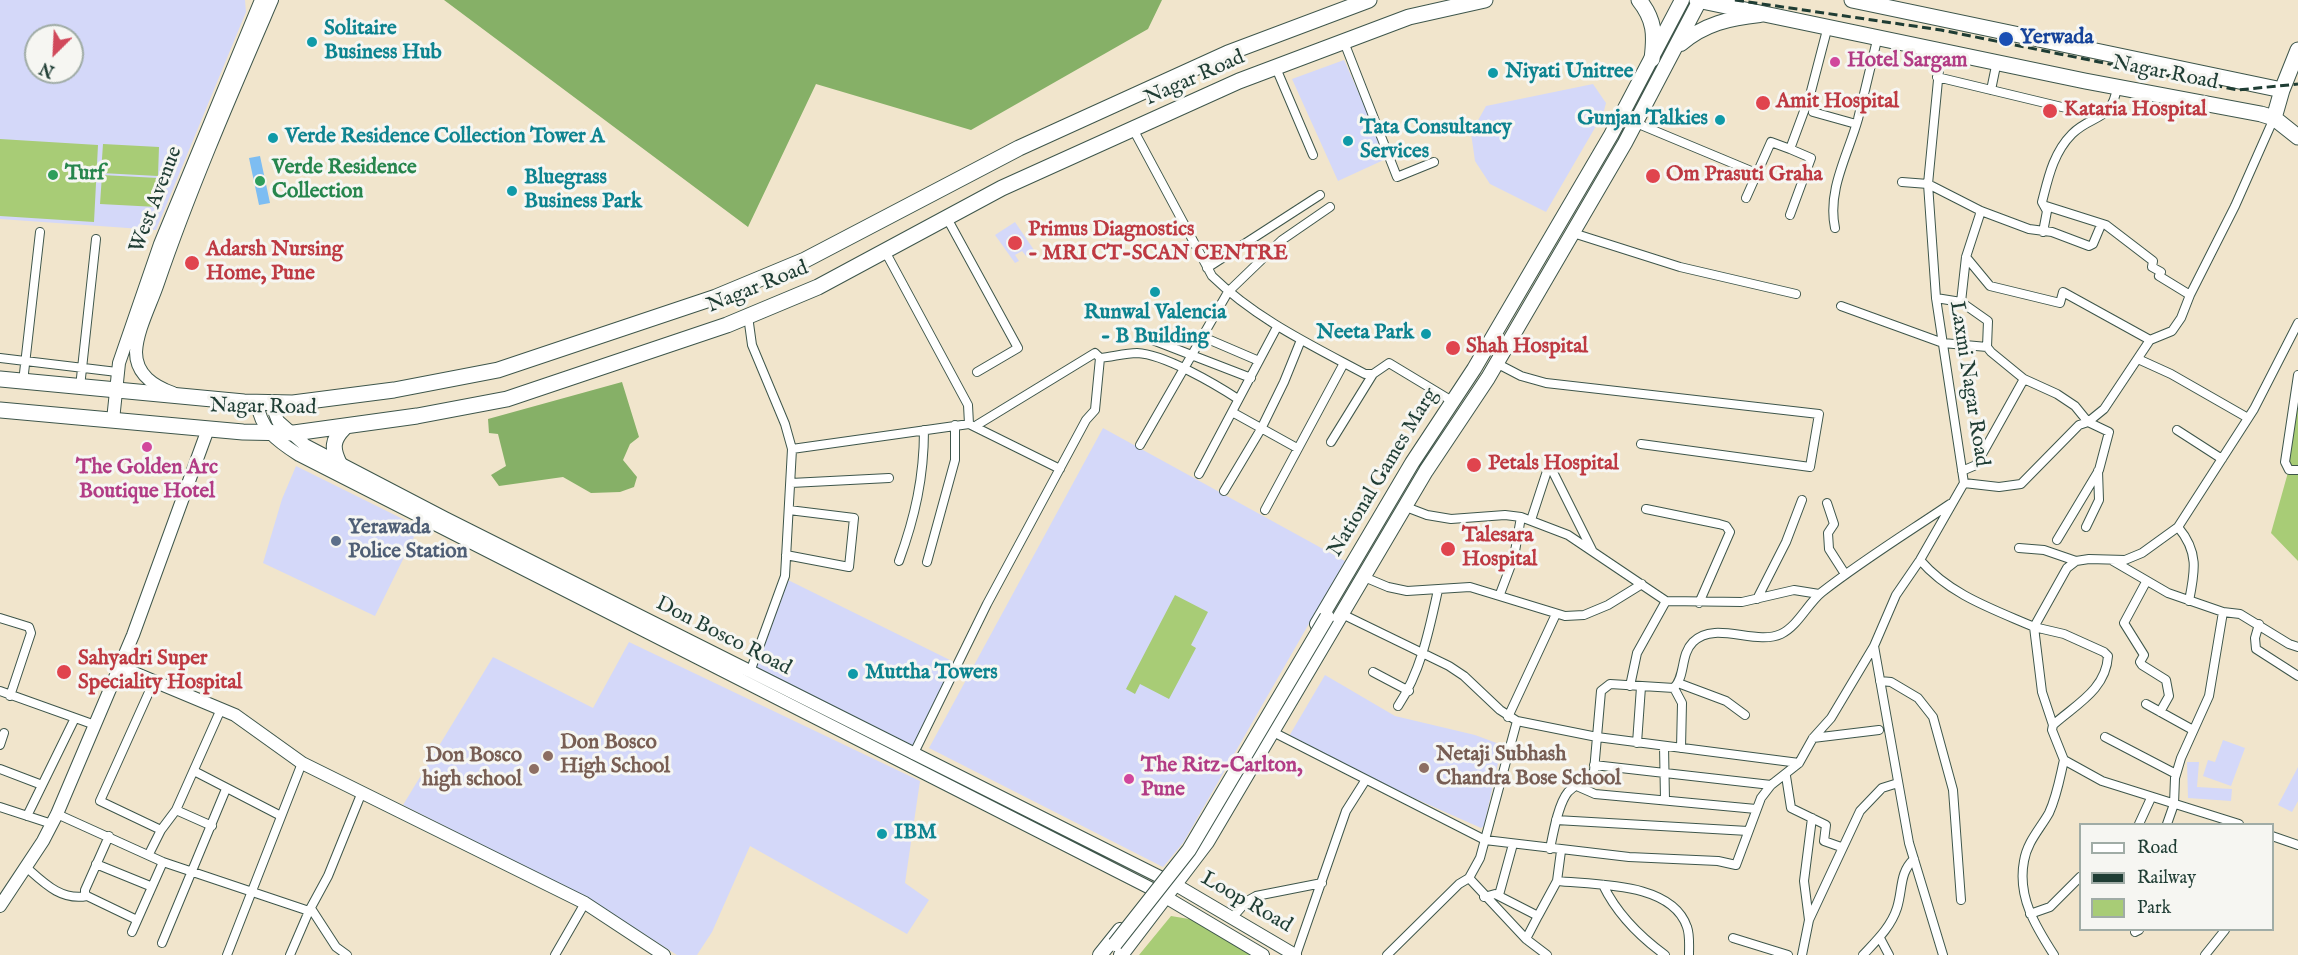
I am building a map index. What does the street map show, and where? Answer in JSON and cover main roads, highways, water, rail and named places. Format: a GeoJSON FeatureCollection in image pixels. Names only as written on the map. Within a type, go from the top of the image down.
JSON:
{"type":"FeatureCollection","features":[{"type":"Feature","properties":{"kind":"highway","name":"Nagar Road"},"geometry":{"type":"LineString","coordinates":[[0,379],[264,402],[326,400],[479,375],[716,297],[845,240],[988,162],[1228,53],[1369,0]]}},
{"type":"Feature","properties":{"kind":"highway","name":"Nagar Road"},"geometry":{"type":"LineString","coordinates":[[0,410],[208,429],[289,433],[344,428],[486,405],[748,316],[818,287],[948,220],[1002,188],[1239,81],[1409,17],[1485,0]]}},
{"type":"Feature","properties":{"kind":"highway"},"geometry":{"type":"LineString","coordinates":[[1639,0],[1654,27],[1652,59]]}},
{"type":"Feature","properties":{"kind":"highway","name":"Nagar Road"},"geometry":{"type":"LineString","coordinates":[[1699,0],[2274,118],[2298,136]]}},
{"type":"Feature","properties":{"kind":"highway","name":"Nagar Road"},"geometry":{"type":"LineString","coordinates":[[1852,0],[2282,90]]}},
{"type":"Feature","properties":{"kind":"highway"},"geometry":{"type":"LineString","coordinates":[[2274,118],[2282,90],[2297,56]]}},
{"type":"Feature","properties":{"kind":"highway"},"geometry":{"type":"LineString","coordinates":[[339,463],[333,452],[333,444],[344,428]]}},
{"type":"Feature","properties":{"kind":"main road","name":"West Avenue"},"geometry":{"type":"LineString","coordinates":[[113,420],[117,372],[160,244],[261,0]]}},
{"type":"Feature","properties":{"kind":"main road","name":"West Avenue"},"geometry":{"type":"LineString","coordinates":[[183,396],[162,389],[142,374],[138,364],[138,342],[170,248],[272,0]]}},
{"type":"Feature","properties":{"kind":"main road","name":"National Games Marg"},"geometry":{"type":"LineString","coordinates":[[1100,955],[1187,842],[1412,463],[1498,328],[1652,59],[1682,0]]}},
{"type":"Feature","properties":{"kind":"main road","name":"National Games Marg"},"geometry":{"type":"LineString","coordinates":[[1115,952],[1166,898],[1201,850],[1273,732],[1333,618],[1364,577],[1573,233],[1678,46],[1699,0]]}},
{"type":"Feature","properties":{"kind":"main road"},"geometry":{"type":"LineString","coordinates":[[1678,46],[1700,30],[1723,21],[1768,14]]}},
{"type":"Feature","properties":{"kind":"main road"},"geometry":{"type":"LineString","coordinates":[[1333,618],[1449,417],[1452,401]]}},
{"type":"Feature","properties":{"kind":"main road","name":"Don Bosco Road"},"geometry":{"type":"LineString","coordinates":[[1156,884],[913,754],[339,463],[289,433],[264,402],[258,414],[269,433],[299,456],[449,534],[1156,884],[1176,885]]}},
{"type":"Feature","properties":{"kind":"main road"},"geometry":{"type":"LineString","coordinates":[[1115,952],[1189,850],[1453,419],[1467,410]]}},
{"type":"Feature","properties":{"kind":"main road"},"geometry":{"type":"LineString","coordinates":[[0,906],[55,819],[148,596],[208,429]]}},
{"type":"Feature","properties":{"kind":"main road"},"geometry":{"type":"LineString","coordinates":[[120,667],[235,715],[302,764],[585,903],[664,955]]}},
{"type":"Feature","properties":{"kind":"main road"},"geometry":{"type":"LineString","coordinates":[[1187,842],[1201,850]]}},
{"type":"Feature","properties":{"kind":"main road","name":"Loop Road"},"geometry":{"type":"LineString","coordinates":[[1156,884],[1166,898],[1263,955]]}},
{"type":"Feature","properties":{"kind":"main road","name":"Loop Road"},"geometry":{"type":"LineString","coordinates":[[1176,885],[1295,955]]}},
{"type":"Feature","properties":{"kind":"water","name":"Verde Residence Collection"},"geometry":{"type":"Polygon","coordinates":[[[260,156],[270,203],[259,205],[249,158],[260,156]]]}},
{"type":"Feature","properties":{"kind":"railway"},"geometry":{"type":"LineString","coordinates":[[1735,0],[1941,30],[2238,90],[2298,84]]}},
{"type":"Feature","properties":{"kind":"place","name":"Yerwada"},"geometry":{"type":"Point","coordinates":[2006,39]}},
{"type":"Feature","properties":{"kind":"place","name":"Solitaire Business Hub"},"geometry":{"type":"Point","coordinates":[312,42]}},
{"type":"Feature","properties":{"kind":"place","name":"Hotel Sargam"},"geometry":{"type":"Point","coordinates":[1835,62]}},
{"type":"Feature","properties":{"kind":"place","name":"Niyati Unitree"},"geometry":{"type":"Point","coordinates":[1493,73]}},
{"type":"Feature","properties":{"kind":"place","name":"Amit Hospital"},"geometry":{"type":"Point","coordinates":[1763,103]}},
{"type":"Feature","properties":{"kind":"place","name":"Kataria Hospital"},"geometry":{"type":"Point","coordinates":[2050,111]}},
{"type":"Feature","properties":{"kind":"place","name":"Gunjan Talkies"},"geometry":{"type":"Point","coordinates":[1720,120]}},
{"type":"Feature","properties":{"kind":"place","name":"Verde Residence Collection Tower A"},"geometry":{"type":"Point","coordinates":[273,138]}},
{"type":"Feature","properties":{"kind":"place","name":"Tata Consultancy Services"},"geometry":{"type":"Point","coordinates":[1348,141]}},
{"type":"Feature","properties":{"kind":"place","name":"Turf"},"geometry":{"type":"Point","coordinates":[53,175]}},
{"type":"Feature","properties":{"kind":"place","name":"Om Prasuti Graha"},"geometry":{"type":"Point","coordinates":[1653,176]}},
{"type":"Feature","properties":{"kind":"place","name":"Verde Residence Collection"},"geometry":{"type":"Point","coordinates":[260,181]}},
{"type":"Feature","properties":{"kind":"place","name":"Bluegrass Business Park"},"geometry":{"type":"Point","coordinates":[512,191]}},
{"type":"Feature","properties":{"kind":"place","name":"Primus Diagnostics - MRI CT-SCAN CENTRE"},"geometry":{"type":"Point","coordinates":[1015,243]}},
{"type":"Feature","properties":{"kind":"place","name":"Adarsh Nursing Home, Pune"},"geometry":{"type":"Point","coordinates":[192,263]}},
{"type":"Feature","properties":{"kind":"place","name":"Runwal Valencia - B Building"},"geometry":{"type":"Point","coordinates":[1155,292]}},
{"type":"Feature","properties":{"kind":"place","name":"Neeta Park"},"geometry":{"type":"Point","coordinates":[1426,334]}},
{"type":"Feature","properties":{"kind":"place","name":"Shah Hospital"},"geometry":{"type":"Point","coordinates":[1453,348]}},
{"type":"Feature","properties":{"kind":"place","name":"The Golden Arc Boutique Hotel"},"geometry":{"type":"Point","coordinates":[147,447]}},
{"type":"Feature","properties":{"kind":"place","name":"Petals Hospital"},"geometry":{"type":"Point","coordinates":[1474,465]}},
{"type":"Feature","properties":{"kind":"place","name":"Yerawada Police Station"},"geometry":{"type":"Point","coordinates":[336,541]}},
{"type":"Feature","properties":{"kind":"place","name":"Talesara Hospital"},"geometry":{"type":"Point","coordinates":[1448,549]}},
{"type":"Feature","properties":{"kind":"place","name":"Sahyadri Super Speciality Hospital"},"geometry":{"type":"Point","coordinates":[64,672]}},
{"type":"Feature","properties":{"kind":"place","name":"Muttha Towers"},"geometry":{"type":"Point","coordinates":[853,674]}},
{"type":"Feature","properties":{"kind":"place","name":"Don Bosco High School"},"geometry":{"type":"Point","coordinates":[548,756]}},
{"type":"Feature","properties":{"kind":"place","name":"Netaji Subhash Chandra Bose School"},"geometry":{"type":"Point","coordinates":[1424,768]}},
{"type":"Feature","properties":{"kind":"place","name":"Don Bosco high school"},"geometry":{"type":"Point","coordinates":[534,769]}},
{"type":"Feature","properties":{"kind":"place","name":"The Ritz-Carlton, Pune"},"geometry":{"type":"Point","coordinates":[1129,779]}},
{"type":"Feature","properties":{"kind":"place","name":"IBM"},"geometry":{"type":"Point","coordinates":[882,834]}}]}
